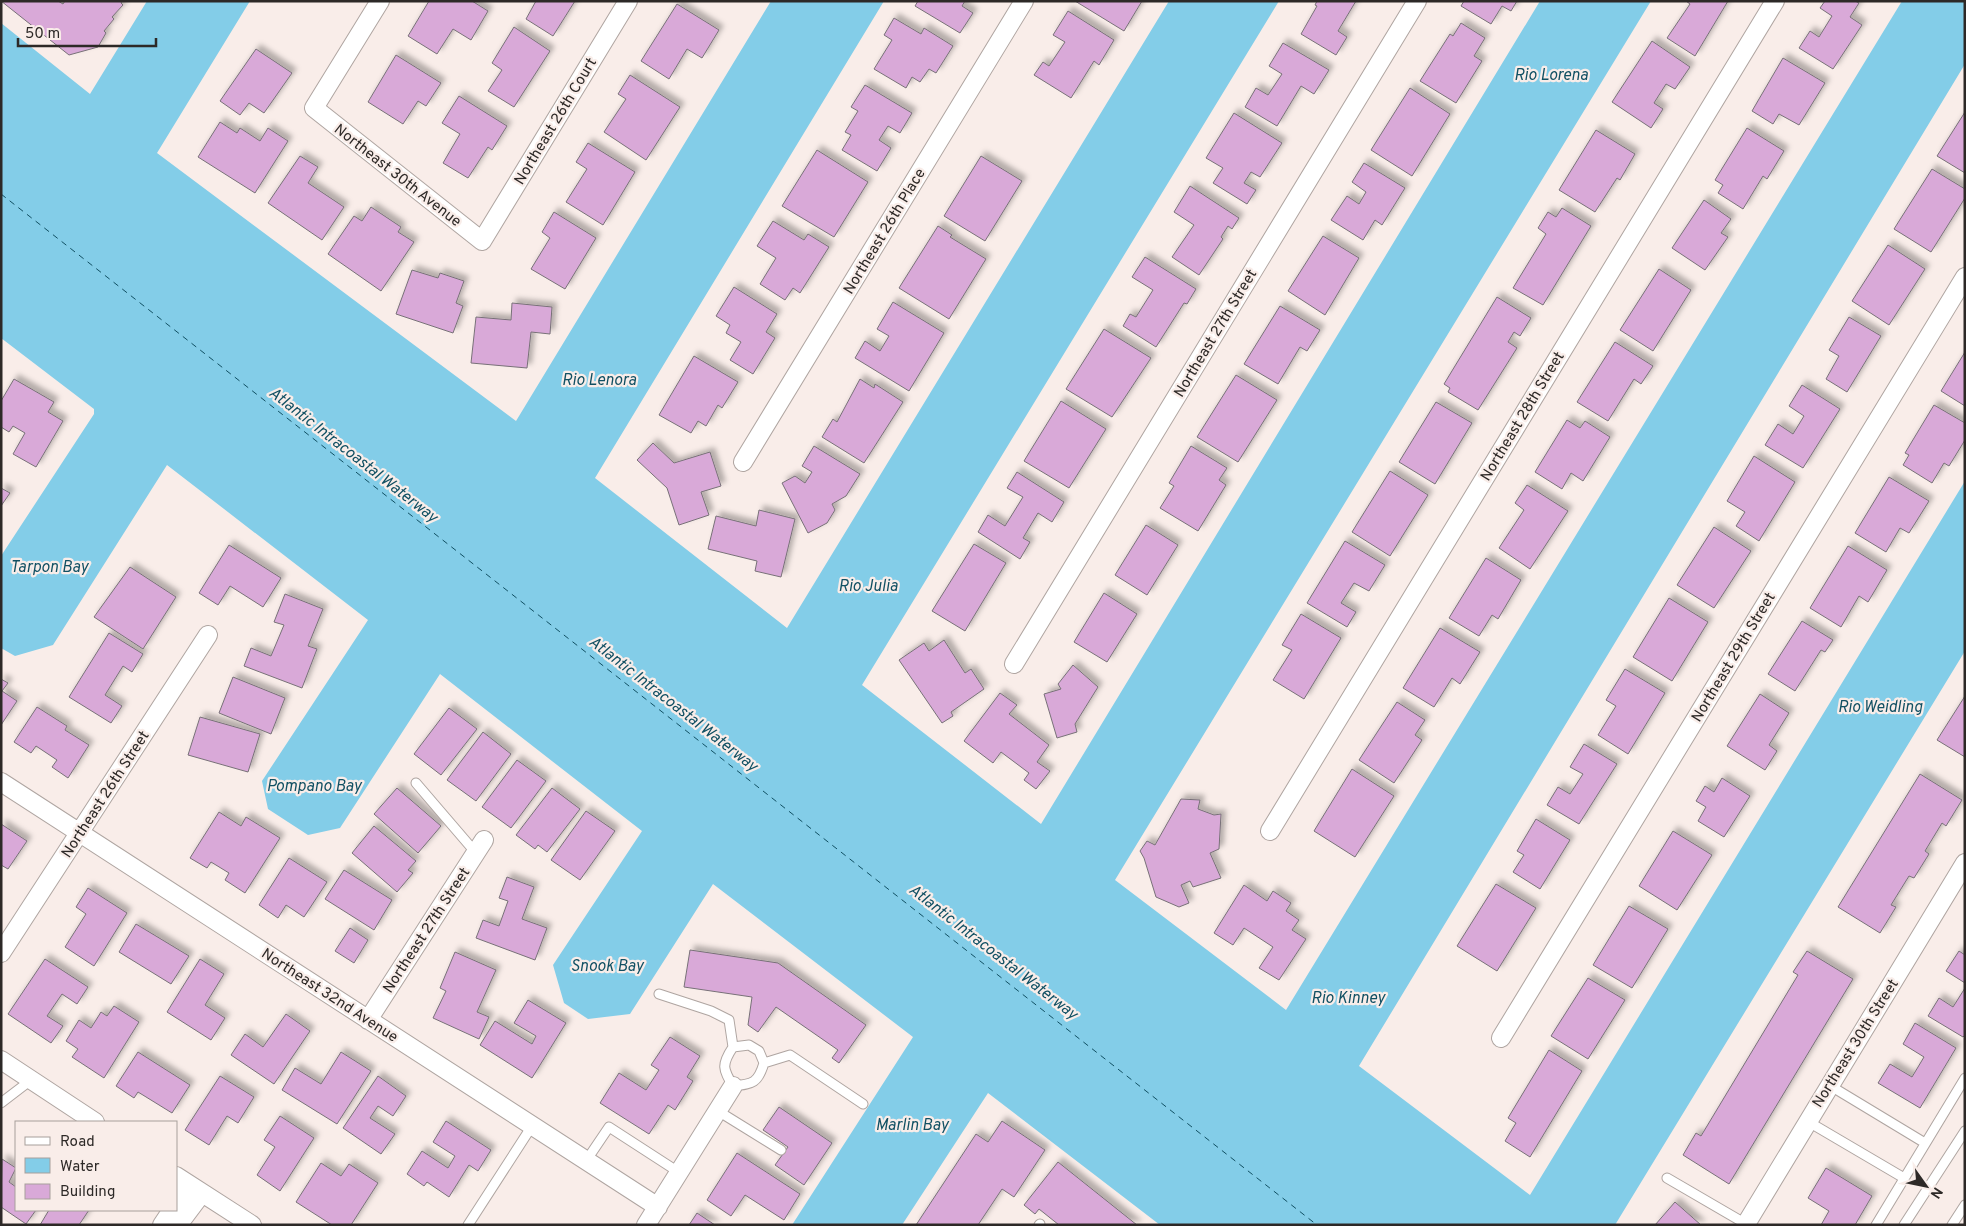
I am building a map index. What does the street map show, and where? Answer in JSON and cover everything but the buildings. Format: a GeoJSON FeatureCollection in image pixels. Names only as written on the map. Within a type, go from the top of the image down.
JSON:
{"type":"FeatureCollection","features":[{"type":"Feature","properties":{"kind":"street","name":"Northeast 30th Avenue"},"geometry":{"type":"LineString","coordinates":[[380,1],[314,108],[482,241]]}},
{"type":"Feature","properties":{"kind":"street","name":"Northeast 26th Court"},"geometry":{"type":"LineString","coordinates":[[482,241],[628,1]]}},
{"type":"Feature","properties":{"kind":"street","name":"Northeast 26th Place"},"geometry":{"type":"LineString","coordinates":[[743,462],[1024,1]]}},
{"type":"Feature","properties":{"kind":"street","name":"Northeast 27th Street"},"geometry":{"type":"LineString","coordinates":[[1014,664],[1417,1]]}},
{"type":"Feature","properties":{"kind":"street","name":"Northeast 28th Street"},"geometry":{"type":"LineString","coordinates":[[1270,832],[1775,1]]}},
{"type":"Feature","properties":{"kind":"street","name":"Northeast 29th Street"},"geometry":{"type":"LineString","coordinates":[[1501,1038],[1965,277]]}},
{"type":"Feature","properties":{"kind":"street","name":"Northeast 26th Street"},"geometry":{"type":"LineString","coordinates":[[1,953],[208,635]]}},
{"type":"Feature","properties":{"kind":"street","name":"Northeast 32nd Avenue"},"geometry":{"type":"LineString","coordinates":[[1,782],[658,1207]]}},
{"type":"Feature","properties":{"kind":"street","name":"Northeast 27th Street"},"geometry":{"type":"LineString","coordinates":[[368,1020],[480,847]]}},
{"type":"Feature","properties":{"kind":"street","name":"Northeast 30th Street"},"geometry":{"type":"LineString","coordinates":[[1746,1224],[1965,863]]}},
{"type":"Feature","properties":{"kind":"street"},"geometry":{"type":"LineString","coordinates":[[1,1060],[93,1121]]}},
{"type":"Feature","properties":{"kind":"street"},"geometry":{"type":"LineString","coordinates":[[646,1225],[733,1086]]}},
{"type":"Feature","properties":{"kind":"street"},"geometry":{"type":"LineString","coordinates":[[178,1199],[189,1184]]}},
{"type":"Feature","properties":{"kind":"street"},"geometry":{"type":"LineString","coordinates":[[178,1225],[189,1184]]}},
{"type":"Feature","properties":{"kind":"street"},"geometry":{"type":"LineString","coordinates":[[189,1184],[252,1225]]}},
{"type":"Feature","properties":{"kind":"street"},"geometry":{"type":"LineString","coordinates":[[162,1225],[171,1211]]}},
{"type":"Feature","properties":{"kind":"lane"},"geometry":{"type":"LineString","coordinates":[[416,783],[480,847]]}},
{"type":"Feature","properties":{"kind":"lane"},"geometry":{"type":"LineString","coordinates":[[659,994],[711,1011],[728,1020],[733,1047],[725,1059],[724,1071],[733,1086],[750,1084],[760,1076],[764,1063],[759,1052],[749,1045],[733,1047]]}},
{"type":"Feature","properties":{"kind":"lane"},"geometry":{"type":"LineString","coordinates":[[764,1063],[790,1055],[863,1104]]}},
{"type":"Feature","properties":{"kind":"lane"},"geometry":{"type":"LineString","coordinates":[[1876,1225],[1965,1078]]}},
{"type":"Feature","properties":{"kind":"lane"},"geometry":{"type":"LineString","coordinates":[[1,1103],[31,1080]]}},
{"type":"Feature","properties":{"kind":"lane"},"geometry":{"type":"LineString","coordinates":[[1829,1085],[1925,1143]]}},
{"type":"Feature","properties":{"kind":"lane"},"geometry":{"type":"LineString","coordinates":[[718,1111],[781,1150]]}},
{"type":"Feature","properties":{"kind":"lane"},"geometry":{"type":"LineString","coordinates":[[1807,1121],[1904,1178]]}},
{"type":"Feature","properties":{"kind":"lane"},"geometry":{"type":"LineString","coordinates":[[468,1225],[532,1126]]}},
{"type":"Feature","properties":{"kind":"lane"},"geometry":{"type":"LineString","coordinates":[[586,1160],[609,1127],[680,1173]]}},
{"type":"Feature","properties":{"kind":"lane"},"geometry":{"type":"LineString","coordinates":[[1904,1225],[1961,1134],[1965,1131]]}},
{"type":"Feature","properties":{"kind":"lane"},"geometry":{"type":"LineString","coordinates":[[1667,1178],[1746,1224]]}},
{"type":"Feature","properties":{"kind":"lane"},"geometry":{"type":"LineString","coordinates":[[1952,1225],[1965,1206]]}},
{"type":"Feature","properties":{"kind":"water"},"geometry":{"type":"Polygon","coordinates":[[[147,1],[250,1],[157,153],[516,421],[771,1],[884,1],[595,478],[787,628],[1169,1],[1279,1],[862,685],[1041,824],[1540,1],[1651,1],[1115,880],[1286,1010],[1902,1],[1965,1],[1965,64],[1359,1066],[1530,1195],[1965,481],[1965,651],[1615,1225],[1160,1225],[988,1093],[902,1225],[792,1225],[913,1037],[713,884],[630,1014],[588,1019],[564,1003],[553,965],[642,831],[440,674],[340,828],[308,835],[268,809],[262,781],[368,620],[167,465],[53,645],[15,656],[1,648],[1,556],[94,414],[94,409],[1,338],[1,23],[90,94],[147,1]]]}},
{"type":"Feature","properties":{"kind":"ferry route"},"geometry":{"type":"LineString","coordinates":[[1,194],[1317,1225]]}},
{"type":"Feature","properties":{"kind":"water label","name":"Rio Lorena"},"geometry":{"type":"Point","coordinates":[1551,74]}},
{"type":"Feature","properties":{"kind":"water label","name":"Rio Lenora"},"geometry":{"type":"Point","coordinates":[599,379]}},
{"type":"Feature","properties":{"kind":"water label","name":"Atlantic Intracoastal Waterway"},"geometry":{"type":"Point","coordinates":[354,454]}},
{"type":"Feature","properties":{"kind":"water label","name":"Tarpon Bay"},"geometry":{"type":"Point","coordinates":[49,566]}},
{"type":"Feature","properties":{"kind":"water label","name":"Rio Julia"},"geometry":{"type":"Point","coordinates":[868,585]}},
{"type":"Feature","properties":{"kind":"water label","name":"Atlantic Intracoastal Waterway"},"geometry":{"type":"Point","coordinates":[674,703]}},
{"type":"Feature","properties":{"kind":"water label","name":"Rio Weidling"},"geometry":{"type":"Point","coordinates":[1880,706]}},
{"type":"Feature","properties":{"kind":"water label","name":"Pompano Bay"},"geometry":{"type":"Point","coordinates":[314,785]}},
{"type":"Feature","properties":{"kind":"water label","name":"Atlantic Intracoastal Waterway"},"geometry":{"type":"Point","coordinates":[994,951]}},
{"type":"Feature","properties":{"kind":"water label","name":"Snook Bay"},"geometry":{"type":"Point","coordinates":[607,965]}},
{"type":"Feature","properties":{"kind":"water label","name":"Rio Kinney"},"geometry":{"type":"Point","coordinates":[1348,997]}},
{"type":"Feature","properties":{"kind":"water label","name":"Marlin Bay"},"geometry":{"type":"Point","coordinates":[912,1124]}}]}
